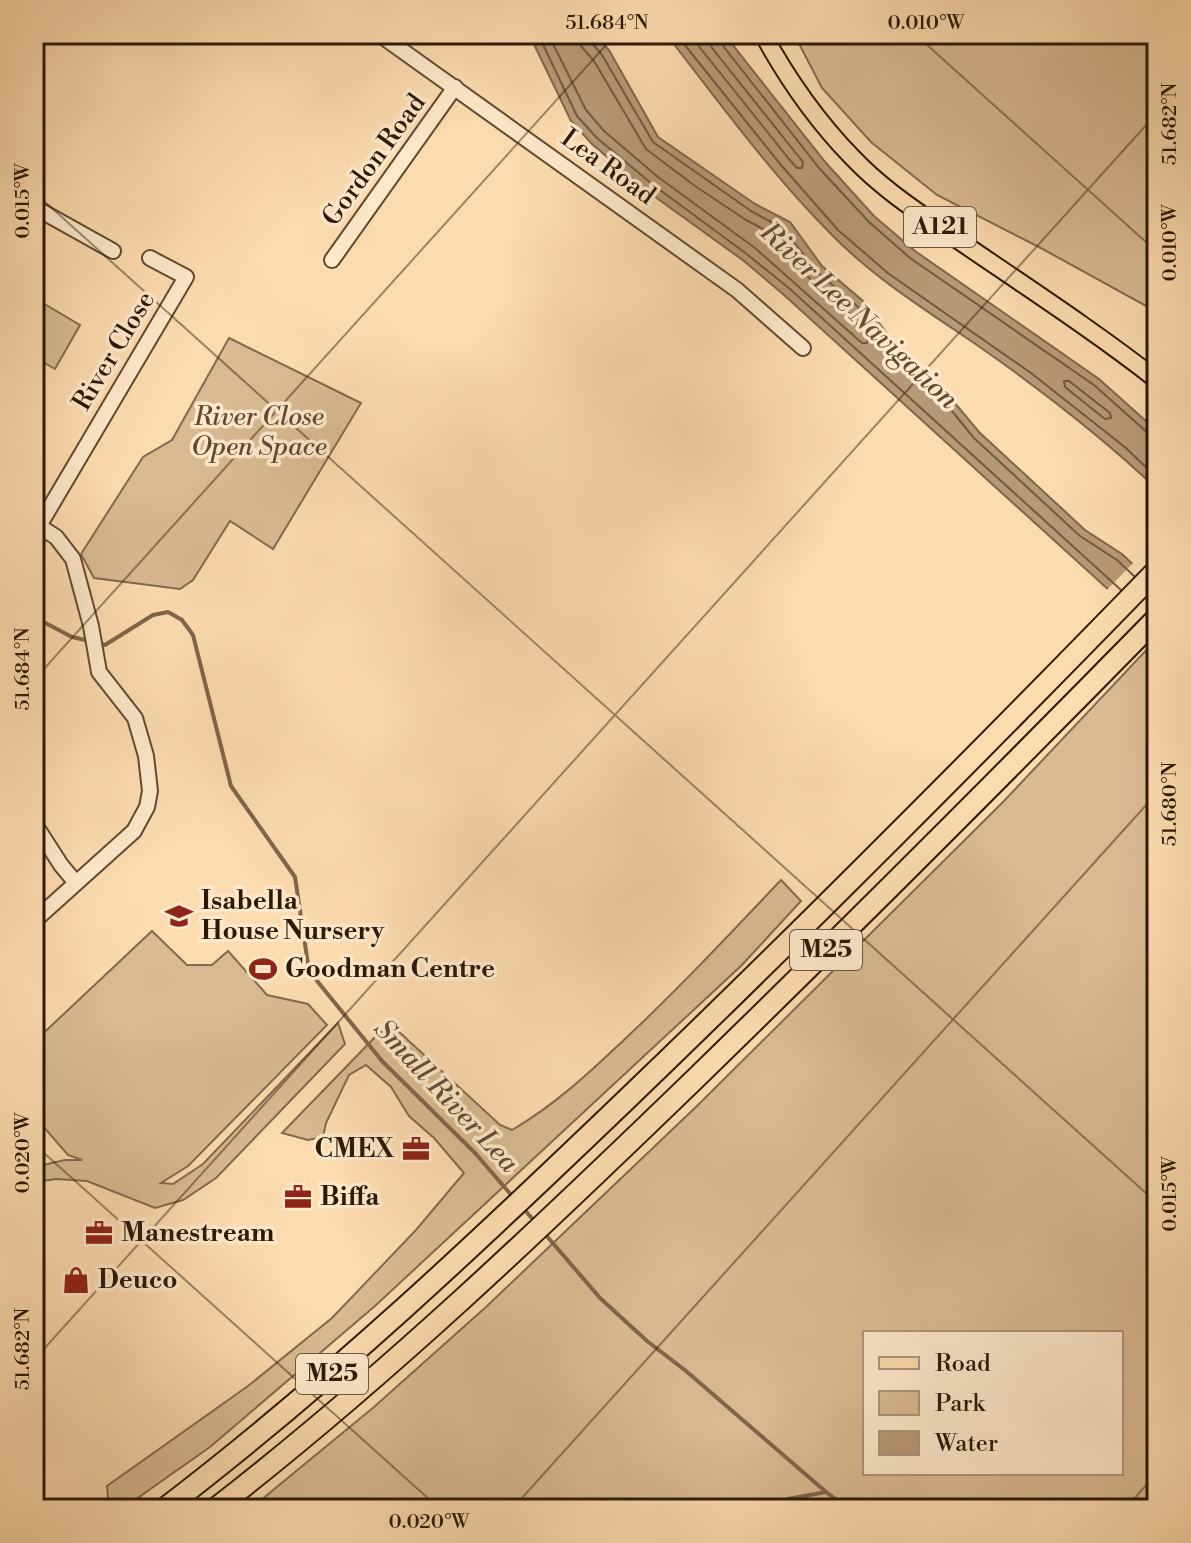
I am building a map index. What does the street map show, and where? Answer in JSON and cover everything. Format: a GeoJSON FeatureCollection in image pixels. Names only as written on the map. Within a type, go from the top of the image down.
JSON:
{"type":"FeatureCollection","features":[{"type":"Feature","properties":{"kind":"highway","name":"M25"},"geometry":{"type":"LineString","coordinates":[[164,1509],[308,1394],[492,1229],[841,891],[1157,570]]}},
{"type":"Feature","properties":{"kind":"highway","name":"M25"},"geometry":{"type":"LineString","coordinates":[[215,1509],[349,1400],[514,1253],[776,999],[1157,618]]}},
{"type":"Feature","properties":{"kind":"main road","name":"A121"},"geometry":{"type":"LineString","coordinates":[[763,34],[817,116],[853,159],[886,187],[1002,271],[1097,334],[1157,380]]}},
{"type":"Feature","properties":{"kind":"street","name":"Lea Road"},"geometry":{"type":"LineString","coordinates":[[379,34],[737,290],[803,348]]}},
{"type":"Feature","properties":{"kind":"street","name":"Gordon Road"},"geometry":{"type":"LineString","coordinates":[[332,260],[455,87]]}},
{"type":"Feature","properties":{"kind":"street"},"geometry":{"type":"LineString","coordinates":[[34,207],[113,251]]}},
{"type":"Feature","properties":{"kind":"street","name":"River Close"},"geometry":{"type":"LineString","coordinates":[[36,524],[186,277],[150,258]]}},
{"type":"Feature","properties":{"kind":"street"},"geometry":{"type":"LineString","coordinates":[[34,921],[134,831],[147,807],[150,791],[146,756],[135,718],[103,681],[97,663],[91,626],[71,554],[56,537],[36,524]]}},
{"type":"Feature","properties":{"kind":"street"},"geometry":{"type":"LineString","coordinates":[[34,823],[76,883]]}},
{"type":"Feature","properties":{"kind":"green space"},"geometry":{"type":"Polygon","coordinates":[[[794,34],[1157,34],[1157,312],[937,195],[871,142],[822,88],[794,34]]]}},
{"type":"Feature","properties":{"kind":"green space"},"geometry":{"type":"Polygon","coordinates":[[[36,299],[80,325],[55,369],[34,357],[36,299]]]}},
{"type":"Feature","properties":{"kind":"green space","name":"River Close Open Space"},"geometry":{"type":"Polygon","coordinates":[[[229,338],[361,403],[273,549],[230,521],[193,580],[180,589],[94,578],[81,554],[143,457],[172,440],[229,338]]]}},
{"type":"Feature","properties":{"kind":"green space"},"geometry":{"type":"Polygon","coordinates":[[[1152,644],[1157,648],[1157,1509],[250,1509],[374,1407],[486,1307],[698,1105],[1003,802],[1152,644]]]}},
{"type":"Feature","properties":{"kind":"green space"},"geometry":{"type":"Polygon","coordinates":[[[781,880],[801,901],[742,965],[375,1306],[210,1447],[122,1509],[109,1509],[107,1486],[248,1386],[332,1318],[416,1230],[464,1173],[434,1138],[409,1116],[391,1087],[366,1065],[349,1075],[326,1123],[323,1137],[308,1140],[282,1133],[380,1032],[395,1028],[500,1125],[512,1130],[557,1099],[613,1051],[781,880]]]}},
{"type":"Feature","properties":{"kind":"green space"},"geometry":{"type":"Polygon","coordinates":[[[152,931],[187,965],[212,965],[228,951],[267,995],[308,1004],[327,1025],[188,1166],[161,1183],[173,1184],[203,1164],[338,1023],[345,1044],[216,1178],[183,1200],[155,1208],[87,1181],[56,1179],[34,1182],[34,1167],[65,1160],[82,1160],[68,1155],[34,1116],[34,1042],[152,931]]]}},
{"type":"Feature","properties":{"kind":"water","name":"River Lee Navigation"},"geometry":{"type":"Polygon","coordinates":[[[529,34],[594,34],[609,50],[658,137],[755,204],[790,222],[822,266],[863,301],[901,353],[943,389],[979,432],[1085,530],[1122,554],[1157,587],[1111,592],[784,295],[744,261],[647,191],[592,144],[571,121],[529,34]]]}},
{"type":"Feature","properties":{"kind":"water"},"geometry":{"type":"Polygon","coordinates":[[[666,34],[724,34],[826,163],[874,216],[915,251],[1099,379],[1157,431],[1157,489],[1047,396],[848,251],[767,163],[666,34]]]}},
{"type":"Feature","properties":{"kind":"pier"},"geometry":{"type":"Polygon","coordinates":[[[1135,561],[1157,582],[1156,640],[1105,592],[1135,561]]]}},
{"type":"Feature","properties":{"kind":"waterway","name":"Small River Lea"},"geometry":{"type":"LineString","coordinates":[[99,643],[105,645],[153,615],[168,612],[182,620],[193,635],[231,786],[295,877],[309,971],[382,1061],[475,1153],[513,1197]]}},
{"type":"Feature","properties":{"kind":"waterway","name":"Small River Lea"},"geometry":{"type":"LineString","coordinates":[[34,617],[72,637],[90,641]]}},
{"type":"Feature","properties":{"kind":"waterway","name":"Small River Lea"},"geometry":{"type":"LineString","coordinates":[[522,1207],[537,1224]]}},
{"type":"Feature","properties":{"kind":"waterway","name":"Small River Lea"},"geometry":{"type":"LineString","coordinates":[[545,1234],[600,1298],[647,1341],[826,1492],[846,1507],[856,1509]]}},
{"type":"Feature","properties":{"kind":"waterway"},"geometry":{"type":"LineString","coordinates":[[783,1509],[788,1499],[826,1492]]}},
{"type":"Feature","properties":{"kind":"place","name":"Isabella House Nursery"},"geometry":{"type":"Point","coordinates":[179,916]}},
{"type":"Feature","properties":{"kind":"place","name":"Goodman Centre"},"geometry":{"type":"Point","coordinates":[263,969]}},
{"type":"Feature","properties":{"kind":"place","name":"CMEX"},"geometry":{"type":"Point","coordinates":[416,1149]}},
{"type":"Feature","properties":{"kind":"place","name":"Biffa"},"geometry":{"type":"Point","coordinates":[298,1197]}},
{"type":"Feature","properties":{"kind":"place","name":"Manestream"},"geometry":{"type":"Point","coordinates":[99,1233]}},
{"type":"Feature","properties":{"kind":"place","name":"Deuco"},"geometry":{"type":"Point","coordinates":[76,1280]}}]}
